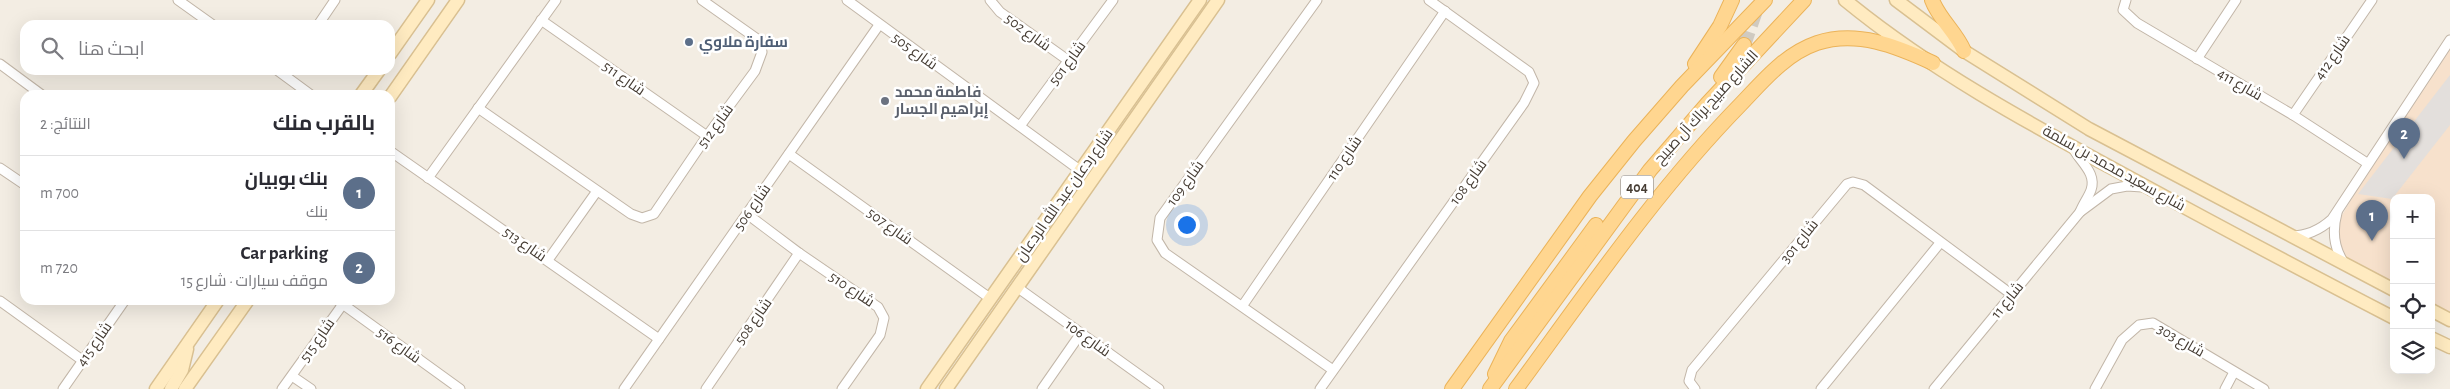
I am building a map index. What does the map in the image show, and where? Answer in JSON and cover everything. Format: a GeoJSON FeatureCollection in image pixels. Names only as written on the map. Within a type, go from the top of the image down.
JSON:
{"type":"FeatureCollection","features":[{"type":"Feature","properties":{"kind":"main road"},"geometry":{"type":"LineString","coordinates":[[1682,86],[1720,26],[1732,0]]}},
{"type":"Feature","properties":{"kind":"main road","name":"الشارع صبيح براك آل صبيح"},"geometry":{"type":"LineString","coordinates":[[1452,389],[1590,196],[1682,86],[1765,0]]}},
{"type":"Feature","properties":{"kind":"main road","name":"الشارع صبيح براك آل صبيح"},"geometry":{"type":"LineString","coordinates":[[1490,389],[1650,170],[1706,104],[1804,0]]}},
{"type":"Feature","properties":{"kind":"main road"},"geometry":{"type":"LineString","coordinates":[[1932,0],[1939,14],[1960,41],[1964,51]]}},
{"type":"Feature","properties":{"kind":"main road"},"geometry":{"type":"LineString","coordinates":[[1516,389],[1653,202],[1712,134],[1787,59],[1816,43],[1849,38],[1892,45],[1933,63]]}},
{"type":"Feature","properties":{"kind":"main road"},"geometry":{"type":"LineString","coordinates":[[1490,389],[1500,361],[1517,333],[1615,200],[1674,129],[1722,76],[1744,44]]}},
{"type":"Feature","properties":{"kind":"street"},"geometry":{"type":"LineString","coordinates":[[178,0],[206,20]]}},
{"type":"Feature","properties":{"kind":"street"},"geometry":{"type":"LineString","coordinates":[[395,47],[428,0]]}},
{"type":"Feature","properties":{"kind":"street"},"geometry":{"type":"LineString","coordinates":[[395,90],[458,0]]}},
{"type":"Feature","properties":{"kind":"street"},"geometry":{"type":"LineString","coordinates":[[428,178],[556,0]]}},
{"type":"Feature","properties":{"kind":"street","name":"شارع 512"},"geometry":{"type":"LineString","coordinates":[[478,108],[631,214],[642,218],[654,214],[707,136],[755,71],[762,52],[760,41],[702,0]]}},
{"type":"Feature","properties":{"kind":"street","name":"شارع 505"},"geometry":{"type":"LineString","coordinates":[[848,0],[879,25],[1081,171]]}},
{"type":"Feature","properties":{"kind":"street","name":"شارع 502"},"geometry":{"type":"LineString","coordinates":[[990,0],[1000,12],[1069,61]]}},
{"type":"Feature","properties":{"kind":"street","name":"شارع 501"},"geometry":{"type":"LineString","coordinates":[[1020,126],[1113,0]]}},
{"type":"Feature","properties":{"kind":"street","name":"شارع ردعان عبد الله الردعان"},"geometry":{"type":"LineString","coordinates":[[927,389],[1200,0]]}},
{"type":"Feature","properties":{"kind":"street","name":"شارع ردعان عبد الله الردعان"},"geometry":{"type":"LineString","coordinates":[[946,389],[1218,0]]}},
{"type":"Feature","properties":{"kind":"street","name":"شارع 109"},"geometry":{"type":"LineString","coordinates":[[1317,0],[1160,218],[1157,240],[1165,253],[1243,305],[1333,370]]}},
{"type":"Feature","properties":{"kind":"street","name":"شارع 108"},"geometry":{"type":"LineString","coordinates":[[1320,389],[1524,103],[1534,83],[1529,72],[1428,0]]}},
{"type":"Feature","properties":{"kind":"street","name":"شارع سعيد محمد بن سلمة"},"geometry":{"type":"LineString","coordinates":[[1845,0],[1933,63],[2072,147],[2390,316]]}},
{"type":"Feature","properties":{"kind":"street","name":"شارع سعيد محمد بن سلمة"},"geometry":{"type":"LineString","coordinates":[[1896,0],[1964,51],[2089,128],[2288,236],[2390,288]]}},
{"type":"Feature","properties":{"kind":"street","name":"شارع 411"},"geometry":{"type":"LineString","coordinates":[[2126,0],[2123,10],[2137,23],[2293,115],[2367,163]]}},
{"type":"Feature","properties":{"kind":"street"},"geometry":{"type":"LineString","coordinates":[[2197,59],[2236,0]]}},
{"type":"Feature","properties":{"kind":"street","name":"شارع 412"},"geometry":{"type":"LineString","coordinates":[[2293,115],[2372,0]]}},
{"type":"Feature","properties":{"kind":"street"},"geometry":{"type":"LineString","coordinates":[[321,20],[331,1]]}},
{"type":"Feature","properties":{"kind":"street","name":"شارع 110"},"geometry":{"type":"LineString","coordinates":[[1243,305],[1445,11]]}},
{"type":"Feature","properties":{"kind":"street","name":"شارع 511"},"geometry":{"type":"LineString","coordinates":[[542,20],[707,136]]}},
{"type":"Feature","properties":{"kind":"street","name":"شارع 506"},"geometry":{"type":"LineString","coordinates":[[624,389],[879,25]]}},
{"type":"Feature","properties":{"kind":"street"},"geometry":{"type":"LineString","coordinates":[[2288,236],[2308,234],[2332,219],[2367,163],[2450,40]]}},
{"type":"Feature","properties":{"kind":"street"},"geometry":{"type":"LineString","coordinates":[[1161,56],[1173,64]]}},
{"type":"Feature","properties":{"kind":"street"},"geometry":{"type":"LineString","coordinates":[[0,64],[35,90]]}},
{"type":"Feature","properties":{"kind":"street"},"geometry":{"type":"LineString","coordinates":[[287,75],[305,90]]}},
{"type":"Feature","properties":{"kind":"street"},"geometry":{"type":"LineString","coordinates":[[365,90],[375,75]]}},
{"type":"Feature","properties":{"kind":"street","name":"شارع 11"},"geometry":{"type":"LineString","coordinates":[[2072,147],[2092,178],[2090,191],[2080,212]]}},
{"type":"Feature","properties":{"kind":"street","name":"شارع 507"},"geometry":{"type":"LineString","coordinates":[[789,154],[991,299]]}},
{"type":"Feature","properties":{"kind":"street","name":"شارع 513"},"geometry":{"type":"LineString","coordinates":[[395,155],[659,339]]}},
{"type":"Feature","properties":{"kind":"street"},"geometry":{"type":"LineString","coordinates":[[0,168],[20,182]]}},
{"type":"Feature","properties":{"kind":"street","name":"شارع 301"},"geometry":{"type":"LineString","coordinates":[[1695,389],[1689,381],[1692,370],[1846,184],[1853,182],[1864,186],[2011,294]]}},
{"type":"Feature","properties":{"kind":"street","name":"شارع 11"},"geometry":{"type":"LineString","coordinates":[[1934,389],[2080,212],[2112,188],[2127,186],[2147,187]]}},
{"type":"Feature","properties":{"kind":"street"},"geometry":{"type":"LineString","coordinates":[[548,260],[597,191]]}},
{"type":"Feature","properties":{"kind":"street"},"geometry":{"type":"LineString","coordinates":[[2338,211],[2334,235],[2338,251],[2346,266]]}},
{"type":"Feature","properties":{"kind":"street","name":"شارع 510"},"geometry":{"type":"LineString","coordinates":[[747,214],[799,254],[878,307],[884,318],[880,335],[842,389]]}},
{"type":"Feature","properties":{"kind":"street"},"geometry":{"type":"LineString","coordinates":[[1822,389],[1940,243]]}},
{"type":"Feature","properties":{"kind":"street","name":"شارع 508"},"geometry":{"type":"LineString","coordinates":[[706,389],[799,254]]}},
{"type":"Feature","properties":{"kind":"street","name":"شارع 106"},"geometry":{"type":"LineString","coordinates":[[1018,288],[1159,389]]}},
{"type":"Feature","properties":{"kind":"street"},"geometry":{"type":"LineString","coordinates":[[0,301],[82,360]]}},
{"type":"Feature","properties":{"kind":"street","name":"شارع 415"},"geometry":{"type":"LineString","coordinates":[[63,389],[121,305]]}},
{"type":"Feature","properties":{"kind":"street"},"geometry":{"type":"LineString","coordinates":[[156,389],[215,305]]}},
{"type":"Feature","properties":{"kind":"street"},"geometry":{"type":"LineString","coordinates":[[185,389],[244,305]]}},
{"type":"Feature","properties":{"kind":"street","name":"شارع 515"},"geometry":{"type":"LineString","coordinates":[[282,389],[338,305]]}},
{"type":"Feature","properties":{"kind":"street","name":"شارع 516"},"geometry":{"type":"LineString","coordinates":[[344,305],[459,389]]}},
{"type":"Feature","properties":{"kind":"street"},"geometry":{"type":"LineString","coordinates":[[2435,312],[2450,320]]}},
{"type":"Feature","properties":{"kind":"street","name":"شارع 303"},"geometry":{"type":"LineString","coordinates":[[2095,389],[2122,340],[2139,325],[2153,324],[2169,331],[2264,389]]}},
{"type":"Feature","properties":{"kind":"street"},"geometry":{"type":"LineString","coordinates":[[1042,389],[1081,333]]}},
{"type":"Feature","properties":{"kind":"street"},"geometry":{"type":"LineString","coordinates":[[2435,340],[2450,347]]}},
{"type":"Feature","properties":{"kind":"street"},"geometry":{"type":"LineString","coordinates":[[171,389],[182,370],[188,344]]}},
{"type":"Feature","properties":{"kind":"street"},"geometry":{"type":"LineString","coordinates":[[2225,389],[2234,372]]}},
{"type":"Feature","properties":{"kind":"street","name":"شارع 515"},"geometry":{"type":"LineString","coordinates":[[292,376],[311,389]]}},
{"type":"Feature","properties":{"kind":"shaded area"},"geometry":{"type":"Polygon","coordinates":[[[2450,48],[2450,315],[2435,306],[2435,194],[2390,194],[2390,283],[2346,258],[2339,247],[2337,224],[2366,174],[2450,48]]]}},
{"type":"Feature","properties":{"kind":"shaded area"},"geometry":{"type":"Polygon","coordinates":[[[2450,75],[2450,125],[2396,194],[2390,194],[2390,199],[2358,194],[2450,75]]]}},
{"type":"Feature","properties":{"kind":"tunnel"},"geometry":{"type":"LineString","coordinates":[[1744,45],[1758,5]]}},
{"type":"Feature","properties":{"kind":"place","name":"سفارة ملاوي"},"geometry":{"type":"Point","coordinates":[689,42]}},
{"type":"Feature","properties":{"kind":"place","name":"فاطمة محمد إبراهيم الجسار"},"geometry":{"type":"Point","coordinates":[885,101]}},
{"type":"Feature","properties":{"kind":"place","name":"Car parking"},"geometry":{"type":"Point","coordinates":[2404,159]}},
{"type":"Feature","properties":{"kind":"place","name":"بنك بوبيان"},"geometry":{"type":"Point","coordinates":[2372,241]}}]}
